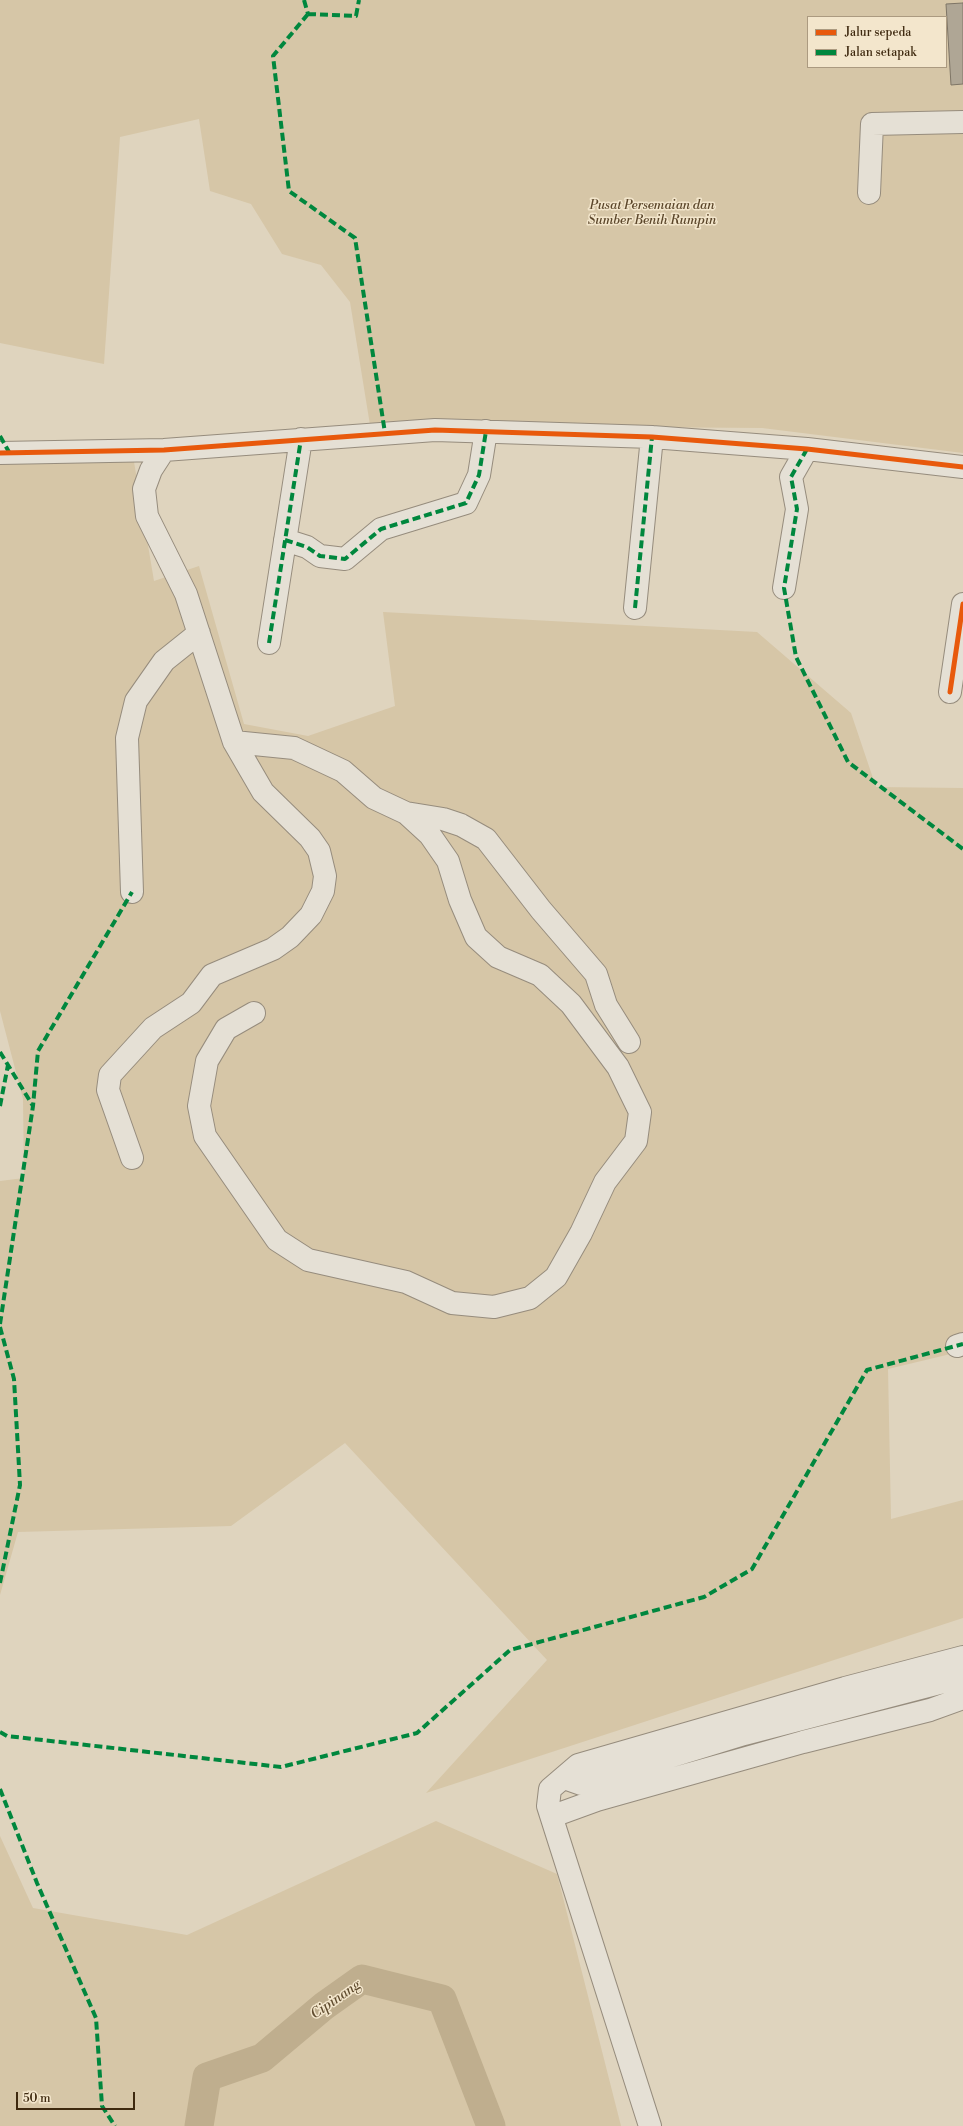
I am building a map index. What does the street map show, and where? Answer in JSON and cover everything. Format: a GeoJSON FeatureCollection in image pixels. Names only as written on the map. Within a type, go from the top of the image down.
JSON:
{"type":"FeatureCollection","features":[{"type":"Feature","properties":{"kind":"street"},"geometry":{"type":"LineString","coordinates":[[869,193],[872,124],[963,122]]}},
{"type":"Feature","properties":{"kind":"street"},"geometry":{"type":"LineString","coordinates":[[3,447],[164,450],[435,430],[486,431],[652,437],[807,449],[963,467]]}},
{"type":"Feature","properties":{"kind":"street"},"geometry":{"type":"LineString","coordinates":[[285,540],[307,547],[320,556],[345,559],[381,528],[466,503],[479,475],[486,431]]}},
{"type":"Feature","properties":{"kind":"street"},"geometry":{"type":"LineString","coordinates":[[635,608],[652,437]]}},
{"type":"Feature","properties":{"kind":"street"},"geometry":{"type":"LineString","coordinates":[[269,643],[301,439]]}},
{"type":"Feature","properties":{"kind":"street"},"geometry":{"type":"LineString","coordinates":[[784,588],[797,510],[791,477],[807,449]]}},
{"type":"Feature","properties":{"kind":"street"},"geometry":{"type":"LineString","coordinates":[[132,1158],[108,1090],[110,1075],[153,1028],[191,1003],[212,975],[273,949],[290,937],[311,915],[323,891],[325,876],[319,851],[310,838],[263,792],[234,742],[186,594],[147,516],[144,489],[151,470],[164,450]]}},
{"type":"Feature","properties":{"kind":"street"},"geometry":{"type":"LineString","coordinates":[[950,692],[963,604]]}},
{"type":"Feature","properties":{"kind":"street"},"geometry":{"type":"LineString","coordinates":[[132,892],[128,738],[136,701],[164,661],[198,633]]}},
{"type":"Feature","properties":{"kind":"street"},"geometry":{"type":"LineString","coordinates":[[234,742],[294,748],[343,771],[374,798],[406,813],[443,819],[461,825],[486,839],[541,910],[596,974],[606,1005],[630,1042]]}},
{"type":"Feature","properties":{"kind":"street"},"geometry":{"type":"LineString","coordinates":[[254,1012],[226,1029],[207,1061],[199,1106],[205,1136],[277,1240],[308,1260],[406,1282],[452,1303],[494,1306],[530,1298],[556,1277],[581,1233],[605,1182],[636,1140],[640,1112],[618,1067],[571,1004],[540,974],[498,957],[476,937],[460,900],[448,861],[430,835],[406,813]]}},
{"type":"Feature","properties":{"kind":"street"},"geometry":{"type":"LineString","coordinates":[[650,2126],[548,1806],[550,1789],[578,1765],[845,1688],[963,1657]]}},
{"type":"Feature","properties":{"kind":"street"},"geometry":{"type":"LineString","coordinates":[[564,1778],[581,1784],[744,1734],[963,1677]]}},
{"type":"Feature","properties":{"kind":"street"},"geometry":{"type":"LineString","coordinates":[[552,1816],[612,1796],[803,1742],[930,1710],[963,1698]]}},
{"type":"Feature","properties":{"kind":"green space","name":"Pusat Persemaian dan Sumber Benih Rumpin"},"geometry":{"type":"Polygon","coordinates":[[[0,0],[963,0],[963,453],[762,428],[370,425],[350,302],[321,265],[282,254],[251,204],[210,191],[199,119],[120,137],[104,364],[0,343],[0,0]]]}},
{"type":"Feature","properties":{"kind":"green space"},"geometry":{"type":"Polygon","coordinates":[[[131,444],[154,581],[199,566],[244,724],[308,736],[395,706],[383,612],[757,632],[851,713],[876,787],[963,788],[963,1351],[888,1369],[891,1519],[963,1500],[963,1618],[426,1793],[547,1660],[345,1443],[231,1526],[18,1532],[0,1595],[0,1181],[24,1178],[23,1099],[0,1011],[0,458],[131,444]]]}},
{"type":"Feature","properties":{"kind":"green space"},"geometry":{"type":"Polygon","coordinates":[[[436,1821],[557,1874],[621,2126],[0,2126],[0,1836],[33,1908],[187,1935],[436,1821]]]}},
{"type":"Feature","properties":{"kind":"building"},"geometry":{"type":"Polygon","coordinates":[[[963,3],[963,84],[951,85],[946,4],[963,3]]]}},
{"type":"Feature","properties":{"kind":"waterway","name":"Cipinang"},"geometry":{"type":"LineString","coordinates":[[199,2126],[207,2077],[262,2058],[324,2006],[362,1979],[442,1999],[491,2126]]}},
{"type":"Feature","properties":{"kind":"marked path"},"geometry":{"type":"LineString","coordinates":[[304,0],[308,14]]}},
{"type":"Feature","properties":{"kind":"marked path"},"geometry":{"type":"LineString","coordinates":[[308,14],[356,16],[359,0]]}},
{"type":"Feature","properties":{"kind":"marked path"},"geometry":{"type":"LineString","coordinates":[[308,14],[273,56],[289,191],[355,238],[385,433]]}},
{"type":"Feature","properties":{"kind":"marked path"},"geometry":{"type":"LineString","coordinates":[[285,540],[307,547],[320,556],[345,559],[381,529],[466,503],[479,475],[486,431]]}},
{"type":"Feature","properties":{"kind":"marked path"},"geometry":{"type":"LineString","coordinates":[[0,436],[9,452]]}},
{"type":"Feature","properties":{"kind":"marked path"},"geometry":{"type":"LineString","coordinates":[[635,608],[652,437]]}},
{"type":"Feature","properties":{"kind":"marked path"},"geometry":{"type":"LineString","coordinates":[[269,643],[301,439]]}},
{"type":"Feature","properties":{"kind":"marked path"},"geometry":{"type":"LineString","coordinates":[[807,449],[791,477],[797,509],[784,588],[796,657],[848,762],[963,849]]}},
{"type":"Feature","properties":{"kind":"marked path"},"geometry":{"type":"LineString","coordinates":[[0,1324],[33,1106],[38,1051],[132,892]]}},
{"type":"Feature","properties":{"kind":"marked path"},"geometry":{"type":"LineString","coordinates":[[0,1052],[33,1106]]}},
{"type":"Feature","properties":{"kind":"marked path"},"geometry":{"type":"LineString","coordinates":[[0,1106],[8,1065]]}},
{"type":"Feature","properties":{"kind":"marked path"},"geometry":{"type":"LineString","coordinates":[[0,1327],[14,1379],[20,1485],[0,1583]]}},
{"type":"Feature","properties":{"kind":"marked path"},"geometry":{"type":"LineString","coordinates":[[0,1732],[7,1736],[281,1767],[417,1733],[510,1650],[704,1597],[752,1569],[867,1370],[963,1344]]}},
{"type":"Feature","properties":{"kind":"marked path"},"geometry":{"type":"LineString","coordinates":[[0,1789],[37,1883],[96,2018],[102,2106],[115,2126]]}},
{"type":"Feature","properties":{"kind":"cycle path"},"geometry":{"type":"LineString","coordinates":[[0,453],[164,450],[435,430],[652,437],[807,449],[963,467]]}},
{"type":"Feature","properties":{"kind":"cycle path"},"geometry":{"type":"LineString","coordinates":[[950,692],[963,604]]}}]}
